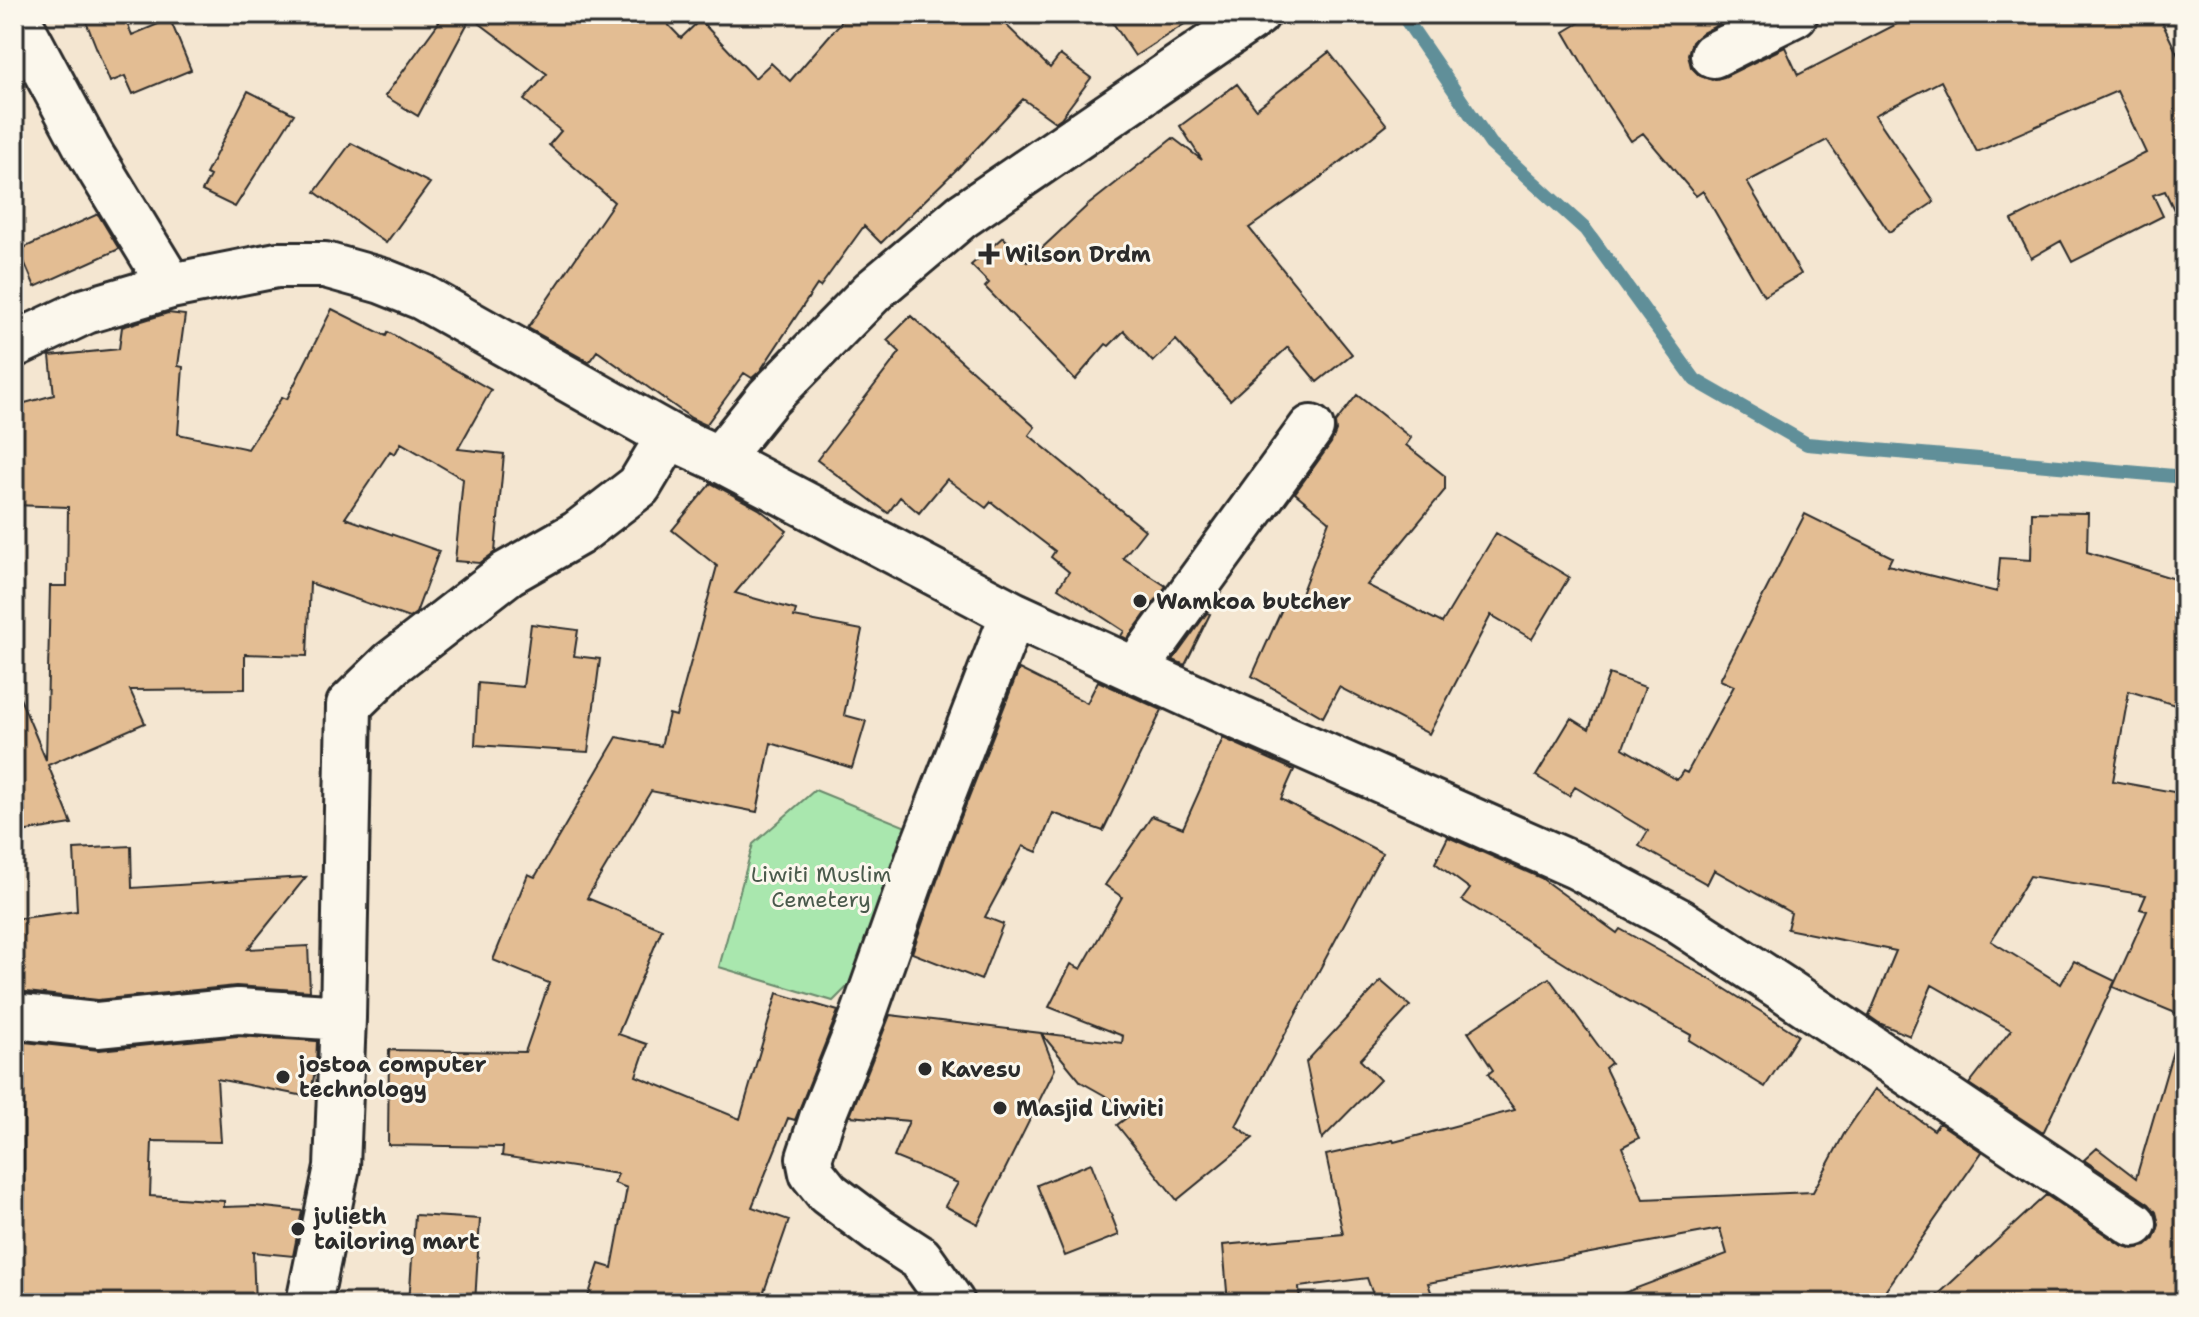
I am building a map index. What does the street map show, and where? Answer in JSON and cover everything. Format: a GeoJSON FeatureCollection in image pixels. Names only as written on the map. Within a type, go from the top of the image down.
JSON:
{"type":"FeatureCollection","features":[{"type":"Feature","properties":{"kind":"street"},"geometry":{"type":"LineString","coordinates":[[15,14],[88,150],[171,286]]}},
{"type":"Feature","properties":{"kind":"street"},"geometry":{"type":"LineString","coordinates":[[719,459],[768,398],[873,291],[962,216],[1257,14]]}},
{"type":"Feature","properties":{"kind":"street"},"geometry":{"type":"LineString","coordinates":[[1713,55],[1795,14]]}},
{"type":"Feature","properties":{"kind":"street"},"geometry":{"type":"LineString","coordinates":[[14,345],[86,311],[171,286],[277,265],[325,265],[382,281],[422,297],[669,436],[719,459],[1013,614],[1576,866],[1679,921],[2134,1224]]}},
{"type":"Feature","properties":{"kind":"street"},"geometry":{"type":"LineString","coordinates":[[1135,670],[1311,428]]}},
{"type":"Feature","properties":{"kind":"street"},"geometry":{"type":"LineString","coordinates":[[309,1303],[337,1167],[349,705],[392,663],[508,573],[578,533],[639,486],[669,436]]}},
{"type":"Feature","properties":{"kind":"street"},"geometry":{"type":"LineString","coordinates":[[952,1303],[920,1258],[828,1193],[812,1173],[809,1158],[922,849],[1013,614]]}},
{"type":"Feature","properties":{"kind":"street"},"geometry":{"type":"LineString","coordinates":[[14,1016],[97,1025],[238,1011],[343,1018]]}},
{"type":"Feature","properties":{"kind":"green space","name":"Liwiti Muslim Cemetery"},"geometry":{"type":"Polygon","coordinates":[[[815,790],[926,835],[875,959],[833,1001],[719,967],[753,844],[815,790]]]}},
{"type":"Feature","properties":{"kind":"building"},"geometry":{"type":"Polygon","coordinates":[[[83,14],[123,14],[132,35],[170,19],[191,70],[133,94],[125,76],[110,82],[83,14]]]}},
{"type":"Feature","properties":{"kind":"building"},"geometry":{"type":"Polygon","coordinates":[[[445,14],[658,14],[681,38],[700,20],[755,78],[771,63],[790,81],[848,14],[995,14],[1050,68],[1060,55],[1091,78],[1055,122],[1023,99],[881,243],[864,226],[820,287],[817,285],[760,371],[752,378],[744,373],[706,425],[691,418],[597,351],[589,362],[528,328],[614,202],[549,145],[561,131],[524,100],[547,74],[471,17],[418,116],[385,96],[445,14]]]}},
{"type":"Feature","properties":{"kind":"building"},"geometry":{"type":"Polygon","coordinates":[[[1107,14],[1200,14],[1135,56],[1107,14]]]}},
{"type":"Feature","properties":{"kind":"building"},"geometry":{"type":"Polygon","coordinates":[[[1594,14],[1739,14],[1702,33],[1692,42],[1688,54],[1691,67],[1700,76],[1712,80],[1785,47],[1798,75],[1916,14],[2158,14],[2185,70],[2185,233],[2165,191],[2153,195],[2163,216],[2072,262],[2061,241],[2031,258],[2012,220],[2146,153],[2117,91],[1977,152],[1941,81],[1875,115],[1934,202],[1889,232],[1827,140],[1747,182],[1801,274],[1764,296],[1703,191],[1696,196],[1643,133],[1631,141],[1600,94],[1564,32],[1594,14]]]}},
{"type":"Feature","properties":{"kind":"building"},"geometry":{"type":"Polygon","coordinates":[[[1329,52],[1387,125],[1249,228],[1352,354],[1317,382],[1288,347],[1230,400],[1176,340],[1153,362],[1124,331],[1109,346],[1106,344],[1075,380],[985,287],[989,283],[971,265],[1003,237],[1027,262],[1088,205],[1173,138],[1202,160],[1180,126],[1237,84],[1256,109],[1329,52]]]}},
{"type":"Feature","properties":{"kind":"building"},"geometry":{"type":"Polygon","coordinates":[[[248,91],[294,114],[235,207],[202,191],[210,176],[206,174],[248,91]]]}},
{"type":"Feature","properties":{"kind":"building"},"geometry":{"type":"Polygon","coordinates":[[[351,143],[430,183],[386,243],[315,192],[351,143]]]}},
{"type":"Feature","properties":{"kind":"building"},"geometry":{"type":"Polygon","coordinates":[[[98,214],[119,249],[35,287],[19,250],[98,214]]]}},
{"type":"Feature","properties":{"kind":"building"},"geometry":{"type":"Polygon","coordinates":[[[332,309],[386,336],[388,332],[491,390],[458,449],[504,454],[495,552],[480,563],[455,561],[463,479],[401,443],[395,454],[390,451],[345,518],[439,551],[416,613],[409,618],[310,583],[307,656],[245,654],[245,689],[130,690],[145,723],[48,765],[72,824],[14,833],[14,684],[46,760],[50,586],[67,586],[68,507],[14,505],[14,406],[54,395],[50,356],[119,349],[122,327],[168,313],[185,315],[178,366],[183,367],[178,434],[248,449],[282,397],[287,399],[332,309]]]}},
{"type":"Feature","properties":{"kind":"building"},"geometry":{"type":"Polygon","coordinates":[[[911,316],[1035,427],[1029,435],[1145,530],[1123,558],[1166,586],[1127,639],[1121,636],[1124,631],[1058,588],[1069,572],[1051,557],[1055,551],[991,502],[986,508],[947,479],[919,513],[900,497],[888,513],[817,460],[900,352],[887,340],[911,316]]]}},
{"type":"Feature","properties":{"kind":"building"},"geometry":{"type":"Polygon","coordinates":[[[1357,395],[1411,438],[1406,445],[1445,476],[1445,490],[1367,585],[1442,623],[1496,533],[1569,577],[1532,639],[1491,615],[1429,734],[1339,687],[1323,717],[1252,676],[1286,600],[1296,607],[1329,521],[1295,493],[1331,443],[1336,431],[1335,423],[1357,395]]]}},
{"type":"Feature","properties":{"kind":"building"},"geometry":{"type":"Polygon","coordinates":[[[711,483],[759,509],[787,531],[735,593],[796,610],[794,617],[862,630],[844,715],[866,721],[852,768],[771,743],[757,812],[651,791],[587,898],[662,929],[618,1034],[647,1044],[636,1076],[740,1119],[777,993],[838,1011],[795,1120],[788,1118],[752,1207],[789,1220],[760,1303],[586,1303],[599,1264],[612,1268],[627,1188],[614,1183],[618,1174],[502,1156],[503,1147],[388,1145],[389,1050],[525,1052],[549,983],[493,960],[528,874],[535,877],[617,737],[661,746],[669,714],[676,716],[717,566],[672,530],[711,483]]]}},
{"type":"Feature","properties":{"kind":"building"},"geometry":{"type":"Polygon","coordinates":[[[2032,512],[2088,513],[2087,552],[2185,582],[2185,708],[2129,691],[2113,781],[2185,794],[2185,1017],[2113,987],[2147,911],[2140,909],[2146,895],[2030,876],[1991,941],[2061,984],[2074,961],[2115,981],[2043,1133],[1969,1084],[2011,1030],[1932,985],[1910,1036],[1879,1023],[1869,1016],[1896,951],[1787,929],[1791,913],[1714,870],[1707,884],[1639,846],[1648,831],[1575,787],[1569,796],[1536,776],[1571,718],[1589,729],[1609,674],[1645,687],[1623,748],[1677,780],[1683,771],[1687,773],[1734,686],[1720,680],[1805,514],[1892,557],[1888,565],[1997,592],[2000,558],[2031,560],[2032,512]]]}},
{"type":"Feature","properties":{"kind":"building"},"geometry":{"type":"Polygon","coordinates":[[[1207,613],[1210,614],[1185,665],[1173,660],[1207,613]]]}},
{"type":"Feature","properties":{"kind":"building"},"geometry":{"type":"Polygon","coordinates":[[[531,624],[578,630],[574,656],[600,659],[588,752],[475,745],[478,683],[523,687],[531,624]]]}},
{"type":"Feature","properties":{"kind":"building"},"geometry":{"type":"Polygon","coordinates":[[[1019,669],[1087,703],[1098,681],[1162,710],[1103,831],[1053,813],[1037,852],[1023,846],[985,917],[1003,924],[981,980],[912,953],[945,858],[1019,669]]]}},
{"type":"Feature","properties":{"kind":"building"},"geometry":{"type":"Polygon","coordinates":[[[1223,738],[1294,770],[1281,799],[1382,853],[1236,1126],[1253,1138],[1177,1200],[1117,1125],[1134,1112],[1081,1082],[1041,1033],[1122,1043],[1123,1036],[1049,1007],[1071,964],[1081,969],[1122,897],[1105,885],[1152,816],[1183,828],[1223,738]]]}},
{"type":"Feature","properties":{"kind":"building"},"geometry":{"type":"Polygon","coordinates":[[[1448,837],[1541,878],[1617,933],[1620,929],[1708,978],[1798,1035],[1765,1087],[1689,1040],[1691,1035],[1594,982],[1462,900],[1470,889],[1435,863],[1448,837]]]}},
{"type":"Feature","properties":{"kind":"building"},"geometry":{"type":"Polygon","coordinates":[[[131,846],[132,888],[306,877],[248,949],[308,946],[310,991],[236,986],[97,1000],[18,991],[14,919],[77,911],[74,849],[131,846]]]}},
{"type":"Feature","properties":{"kind":"building"},"geometry":{"type":"Polygon","coordinates":[[[1549,978],[1611,1063],[1605,1068],[1639,1138],[1622,1147],[1643,1199],[1813,1192],[1844,1134],[1875,1089],[1934,1130],[1939,1123],[1982,1152],[1877,1303],[1606,1303],[1605,1300],[1727,1254],[1720,1229],[1428,1283],[1435,1303],[1376,1303],[1367,1278],[1299,1287],[1300,1303],[1228,1303],[1223,1245],[1343,1234],[1326,1155],[1394,1142],[1515,1110],[1488,1074],[1493,1070],[1468,1032],[1549,978]]]}},
{"type":"Feature","properties":{"kind":"building"},"geometry":{"type":"Polygon","coordinates":[[[1381,981],[1410,1006],[1360,1060],[1380,1080],[1322,1139],[1306,1062],[1381,981]]]}},
{"type":"Feature","properties":{"kind":"building"},"geometry":{"type":"Polygon","coordinates":[[[890,1015],[1041,1033],[1055,1069],[978,1224],[945,1206],[958,1183],[894,1157],[909,1121],[850,1116],[890,1015]]]}},
{"type":"Feature","properties":{"kind":"building"},"geometry":{"type":"Polygon","coordinates":[[[238,1036],[317,1041],[310,1097],[217,1079],[221,1142],[152,1141],[150,1196],[224,1201],[224,1207],[255,1206],[302,1211],[293,1256],[253,1252],[255,1303],[14,1303],[14,1186],[24,1196],[24,1042],[99,1050],[238,1036]]]}},
{"type":"Feature","properties":{"kind":"building"},"geometry":{"type":"Polygon","coordinates":[[[2175,1044],[2185,1046],[2185,1303],[1929,1303],[2046,1195],[2121,1245],[2133,1249],[2146,1246],[2154,1239],[2159,1225],[2156,1212],[2149,1204],[2084,1160],[2097,1148],[2136,1178],[2175,1044]]]}},
{"type":"Feature","properties":{"kind":"building"},"geometry":{"type":"Polygon","coordinates":[[[1091,1163],[1119,1235],[1065,1256],[1037,1185],[1091,1163]]]}},
{"type":"Feature","properties":{"kind":"building"},"geometry":{"type":"Polygon","coordinates":[[[415,1215],[480,1219],[475,1303],[409,1303],[415,1215]]]}},
{"type":"Feature","properties":{"kind":"waterway"},"geometry":{"type":"LineString","coordinates":[[1402,14],[1491,144],[1585,229],[1695,380],[1807,444],[2185,477]]}},
{"type":"Feature","properties":{"kind":"place","name":"Wilson Drdm"},"geometry":{"type":"Point","coordinates":[989,254]}},
{"type":"Feature","properties":{"kind":"place","name":"Wamkoa butcher"},"geometry":{"type":"Point","coordinates":[1140,601]}},
{"type":"Feature","properties":{"kind":"place","name":"Kavesu"},"geometry":{"type":"Point","coordinates":[925,1069]}},
{"type":"Feature","properties":{"kind":"place","name":"jostoa computer technology"},"geometry":{"type":"Point","coordinates":[283,1077]}},
{"type":"Feature","properties":{"kind":"place","name":"Masjid Liwiti"},"geometry":{"type":"Point","coordinates":[1000,1108]}},
{"type":"Feature","properties":{"kind":"place","name":"julieth tailoring mart"},"geometry":{"type":"Point","coordinates":[298,1229]}}]}
